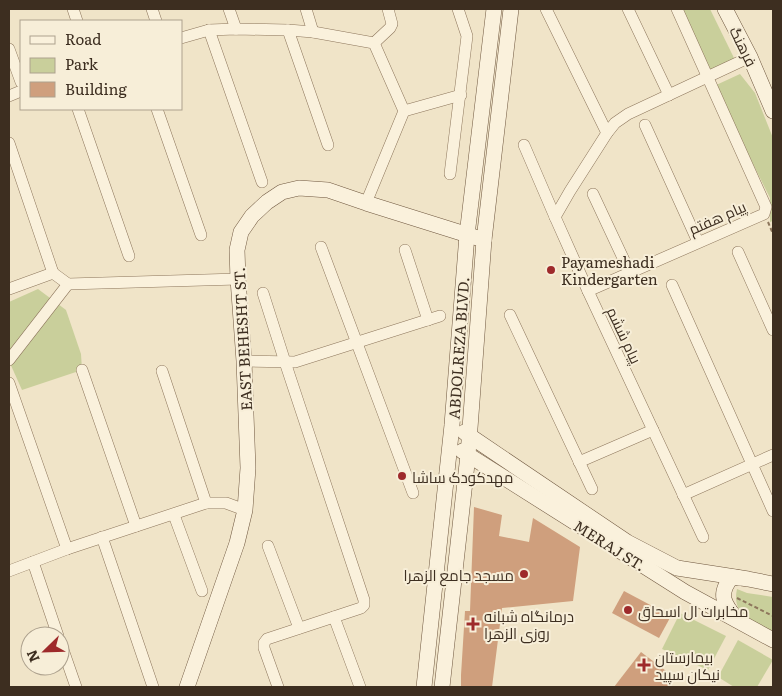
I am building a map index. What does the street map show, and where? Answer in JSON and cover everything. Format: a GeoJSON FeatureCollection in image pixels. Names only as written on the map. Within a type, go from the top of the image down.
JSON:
{"type":"FeatureCollection","features":[{"type":"Feature","properties":{"kind":"main road","name":"ABDOLREZA BLVD."},"geometry":{"type":"LineString","coordinates":[[424,687],[452,425],[467,235],[494,9]]}},
{"type":"Feature","properties":{"kind":"main road","name":"ABDOLREZA BLVD."},"geometry":{"type":"LineString","coordinates":[[442,687],[470,435],[484,240],[511,9]]}},
{"type":"Feature","properties":{"kind":"main road","name":"فرهنگ"},"geometry":{"type":"LineString","coordinates":[[725,9],[750,57],[773,111]]}},
{"type":"Feature","properties":{"kind":"main road","name":"EAST BEHESHT ST."},"geometry":{"type":"LineString","coordinates":[[188,687],[237,543],[245,510],[248,468],[244,361],[238,279],[238,250],[241,232],[252,216],[267,202],[282,192],[299,188],[328,190],[366,204],[484,240]]}},
{"type":"Feature","properties":{"kind":"main road","name":"MERAJ ST."},"geometry":{"type":"LineString","coordinates":[[452,425],[470,435],[627,542],[677,568],[748,578],[773,584]]}},
{"type":"Feature","properties":{"kind":"main road","name":"MERAJ ST."},"geometry":{"type":"LineString","coordinates":[[450,444],[685,592],[773,640]]}},
{"type":"Feature","properties":{"kind":"main road"},"geometry":{"type":"LineString","coordinates":[[738,622],[726,607],[723,595],[725,584],[732,577],[748,578]]}},
{"type":"Feature","properties":{"kind":"street"},"geometry":{"type":"LineString","coordinates":[[229,9],[236,29]]}},
{"type":"Feature","properties":{"kind":"street"},"geometry":{"type":"LineString","coordinates":[[306,9],[313,32]]}},
{"type":"Feature","properties":{"kind":"street"},"geometry":{"type":"LineString","coordinates":[[374,43],[392,24],[388,9]]}},
{"type":"Feature","properties":{"kind":"street"},"geometry":{"type":"LineString","coordinates":[[450,174],[467,36],[458,9]]}},
{"type":"Feature","properties":{"kind":"street"},"geometry":{"type":"LineString","coordinates":[[546,9],[607,133]]}},
{"type":"Feature","properties":{"kind":"street"},"geometry":{"type":"LineString","coordinates":[[628,9],[669,95]]}},
{"type":"Feature","properties":{"kind":"street","name":"پیام هفتم"},"geometry":{"type":"LineString","coordinates":[[588,291],[764,214],[766,207],[677,9]]}},
{"type":"Feature","properties":{"kind":"street"},"geometry":{"type":"LineString","coordinates":[[209,30],[262,182]]}},
{"type":"Feature","properties":{"kind":"street"},"geometry":{"type":"LineString","coordinates":[[182,38],[209,30],[288,30],[313,32],[374,43]]}},
{"type":"Feature","properties":{"kind":"street"},"geometry":{"type":"LineString","coordinates":[[288,30],[328,145]]}},
{"type":"Feature","properties":{"kind":"street"},"geometry":{"type":"LineString","coordinates":[[366,204],[404,111],[374,43]]}},
{"type":"Feature","properties":{"kind":"street"},"geometry":{"type":"LineString","coordinates":[[9,49],[20,79]]}},
{"type":"Feature","properties":{"kind":"street"},"geometry":{"type":"LineString","coordinates":[[555,217],[615,123],[628,114],[750,57]]}},
{"type":"Feature","properties":{"kind":"street"},"geometry":{"type":"LineString","coordinates":[[404,111],[461,96]]}},
{"type":"Feature","properties":{"kind":"street"},"geometry":{"type":"LineString","coordinates":[[78,110],[129,256]]}},
{"type":"Feature","properties":{"kind":"street"},"geometry":{"type":"LineString","coordinates":[[157,110],[201,235]]}},
{"type":"Feature","properties":{"kind":"street"},"geometry":{"type":"LineString","coordinates":[[645,125],[698,242]]}},
{"type":"Feature","properties":{"kind":"street"},"geometry":{"type":"LineString","coordinates":[[9,143],[53,273],[68,284],[238,279]]}},
{"type":"Feature","properties":{"kind":"street","name":"پیام ششم"},"geometry":{"type":"LineString","coordinates":[[524,145],[588,291],[703,537]]}},
{"type":"Feature","properties":{"kind":"street"},"geometry":{"type":"LineString","coordinates":[[593,194],[630,273]]}},
{"type":"Feature","properties":{"kind":"street"},"geometry":{"type":"LineString","coordinates":[[321,247],[413,493]]}},
{"type":"Feature","properties":{"kind":"street"},"geometry":{"type":"LineString","coordinates":[[405,250],[428,320]]}},
{"type":"Feature","properties":{"kind":"street"},"geometry":{"type":"LineString","coordinates":[[738,252],[773,330]]}},
{"type":"Feature","properties":{"kind":"street"},"geometry":{"type":"LineString","coordinates":[[9,289],[53,273]]}},
{"type":"Feature","properties":{"kind":"street"},"geometry":{"type":"LineString","coordinates":[[9,360],[68,284]]}},
{"type":"Feature","properties":{"kind":"street"},"geometry":{"type":"LineString","coordinates":[[672,285],[773,511]]}},
{"type":"Feature","properties":{"kind":"street"},"geometry":{"type":"LineString","coordinates":[[263,293],[364,600],[364,605],[361,608],[267,639],[264,643],[264,648],[278,687]]}},
{"type":"Feature","properties":{"kind":"street"},"geometry":{"type":"LineString","coordinates":[[510,315],[592,489]]}},
{"type":"Feature","properties":{"kind":"street"},"geometry":{"type":"LineString","coordinates":[[244,361],[295,362],[440,316]]}},
{"type":"Feature","properties":{"kind":"street"},"geometry":{"type":"LineString","coordinates":[[82,370],[136,526]]}},
{"type":"Feature","properties":{"kind":"street"},"geometry":{"type":"LineString","coordinates":[[162,371],[206,503]]}},
{"type":"Feature","properties":{"kind":"street"},"geometry":{"type":"LineString","coordinates":[[9,382],[67,550]]}},
{"type":"Feature","properties":{"kind":"street"},"geometry":{"type":"LineString","coordinates":[[579,462],[653,430]]}},
{"type":"Feature","properties":{"kind":"street"},"geometry":{"type":"LineString","coordinates":[[683,495],[773,454]]}},
{"type":"Feature","properties":{"kind":"street"},"geometry":{"type":"LineString","coordinates":[[9,571],[102,537],[206,503],[226,504],[245,510]]}},
{"type":"Feature","properties":{"kind":"street"},"geometry":{"type":"LineString","coordinates":[[174,515],[202,592]]}},
{"type":"Feature","properties":{"kind":"street"},"geometry":{"type":"LineString","coordinates":[[102,537],[153,687]]}},
{"type":"Feature","properties":{"kind":"street"},"geometry":{"type":"LineString","coordinates":[[268,546],[299,628]]}},
{"type":"Feature","properties":{"kind":"street"},"geometry":{"type":"LineString","coordinates":[[33,562],[55,626]]}},
{"type":"Feature","properties":{"kind":"street"},"geometry":{"type":"LineString","coordinates":[[334,617],[360,687]]}},
{"type":"Feature","properties":{"kind":"street"},"geometry":{"type":"LineString","coordinates":[[70,670],[76,687]]}},
{"type":"Feature","properties":{"kind":"path"},"geometry":{"type":"LineString","coordinates":[[735,597],[773,616]]}},
{"type":"Feature","properties":{"kind":"green space"},"geometry":{"type":"Polygon","coordinates":[[[682,9],[710,9],[735,60],[710,70],[682,9]]]}},
{"type":"Feature","properties":{"kind":"green space"},"geometry":{"type":"Polygon","coordinates":[[[740,74],[755,93],[773,138],[773,221],[770,222],[770,198],[714,86],[740,74]]]}},
{"type":"Feature","properties":{"kind":"green space"},"geometry":{"type":"Polygon","coordinates":[[[38,289],[66,310],[81,354],[82,370],[22,390],[9,361],[9,302],[38,289]]]}},
{"type":"Feature","properties":{"kind":"green space"},"geometry":{"type":"Polygon","coordinates":[[[737,589],[747,593],[773,597],[773,633],[741,612],[737,606],[737,589]]]}},
{"type":"Feature","properties":{"kind":"green space"},"geometry":{"type":"Polygon","coordinates":[[[680,613],[726,636],[708,670],[662,649],[680,613]]]}},
{"type":"Feature","properties":{"kind":"green space"},"geometry":{"type":"Polygon","coordinates":[[[738,640],[773,660],[757,687],[734,687],[718,677],[738,640]]]}},
{"type":"Feature","properties":{"kind":"building","name":"مسجد جامع الزهرا"},"geometry":{"type":"Polygon","coordinates":[[[474,507],[502,515],[499,536],[529,542],[533,518],[580,547],[573,601],[502,608],[492,687],[461,687],[465,611],[470,611],[474,507]]]}},
{"type":"Feature","properties":{"kind":"building"},"geometry":{"type":"Polygon","coordinates":[[[624,591],[671,616],[659,638],[612,613],[624,591]]]}},
{"type":"Feature","properties":{"kind":"building","name":"بیمارستان نیکان سپید"},"geometry":{"type":"Polygon","coordinates":[[[641,652],[674,677],[667,687],[614,687],[641,652]]]}},
{"type":"Feature","properties":{"kind":"place","name":"Payameshadi Kindergarten"},"geometry":{"type":"Point","coordinates":[551,270]}},
{"type":"Feature","properties":{"kind":"place","name":"مهدکودک ساشا"},"geometry":{"type":"Point","coordinates":[402,476]}},
{"type":"Feature","properties":{"kind":"place","name":"مسجد جامع الزهرا"},"geometry":{"type":"Point","coordinates":[524,574]}},
{"type":"Feature","properties":{"kind":"place","name":"مخابرات ال اسحاق"},"geometry":{"type":"Point","coordinates":[628,610]}},
{"type":"Feature","properties":{"kind":"place","name":"درمانگاه شبانه روزی الزهرا"},"geometry":{"type":"Point","coordinates":[473,624]}},
{"type":"Feature","properties":{"kind":"place","name":"بیمارستان نیکان سپید"},"geometry":{"type":"Point","coordinates":[644,665]}}]}
